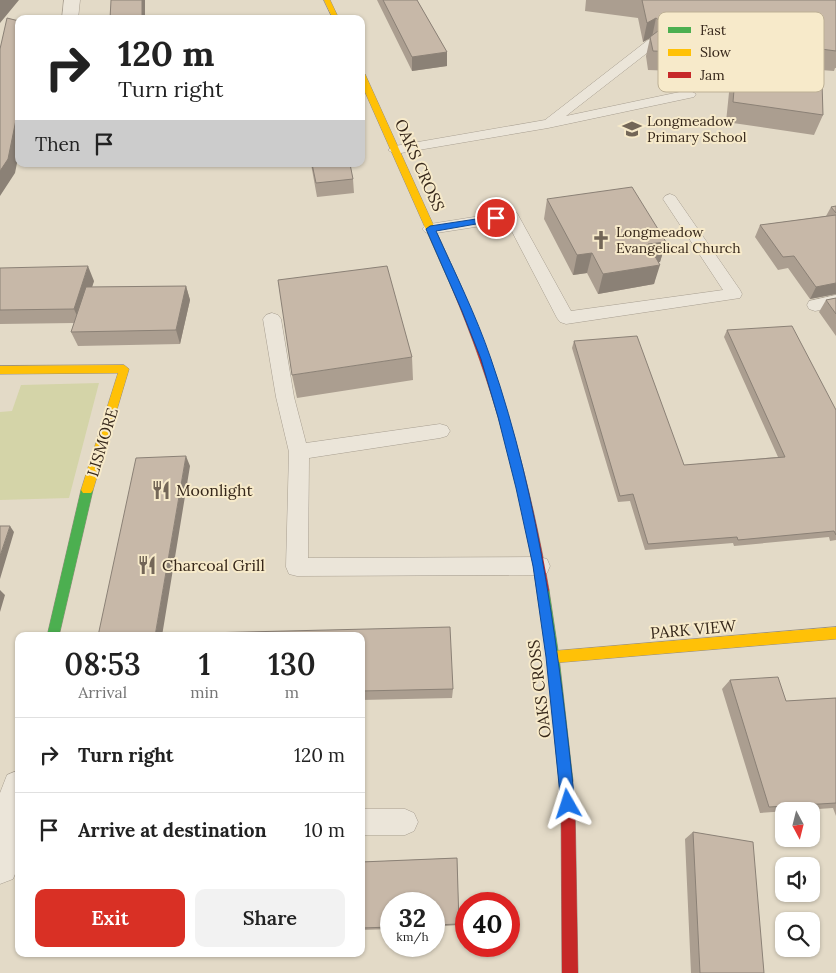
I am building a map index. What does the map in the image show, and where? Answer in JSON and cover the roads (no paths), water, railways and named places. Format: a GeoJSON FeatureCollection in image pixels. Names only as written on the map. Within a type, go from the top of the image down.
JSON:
{"type":"FeatureCollection","features":[{"type":"Feature","properties":{"kind":"street"},"geometry":{"type":"LineString","coordinates":[[70,15],[72,0]]}},
{"type":"Feature","properties":{"kind":"street"},"geometry":{"type":"LineString","coordinates":[[327,0],[334,15]]}},
{"type":"Feature","properties":{"kind":"street","name":"OAKS CROSS"},"geometry":{"type":"LineString","coordinates":[[365,83],[467,311],[486,359],[510,444],[539,566],[553,657],[568,804],[570,973]]}},
{"type":"Feature","properties":{"kind":"street","name":"LISMORE"},"geometry":{"type":"LineString","coordinates":[[0,370],[124,369],[80,514],[54,632]]}},
{"type":"Feature","properties":{"kind":"street","name":"PARK VIEW"},"geometry":{"type":"LineString","coordinates":[[553,657],[836,634]]}},
{"type":"Feature","properties":{"kind":"street"},"geometry":{"type":"LineString","coordinates":[[0,866],[14,825]]}},
{"type":"Feature","properties":{"kind":"lane"},"geometry":{"type":"LineString","coordinates":[[548,124],[652,43]]}},
{"type":"Feature","properties":{"kind":"lane"},"geometry":{"type":"LineString","coordinates":[[395,150],[548,124],[689,94]]}},
{"type":"Feature","properties":{"kind":"lane"},"geometry":{"type":"LineString","coordinates":[[430,229],[512,216],[566,318],[734,294],[670,199]]}},
{"type":"Feature","properties":{"kind":"lane"},"geometry":{"type":"LineString","coordinates":[[815,304],[836,301]]}},
{"type":"Feature","properties":{"kind":"lane"},"geometry":{"type":"LineString","coordinates":[[272,319],[285,396],[299,452],[297,567],[539,566]]}},
{"type":"Feature","properties":{"kind":"lane"},"geometry":{"type":"LineString","coordinates":[[299,452],[440,431]]}},
{"type":"Feature","properties":{"kind":"lane"},"geometry":{"type":"LineString","coordinates":[[365,822],[405,822]]}},
{"type":"Feature","properties":{"kind":"place","name":"Longmeadow Primary School"},"geometry":{"type":"Point","coordinates":[632,129]}},
{"type":"Feature","properties":{"kind":"place","name":"Longmeadow Evangelical Church"},"geometry":{"type":"Point","coordinates":[601,240]}},
{"type":"Feature","properties":{"kind":"place","name":"Moonlight"},"geometry":{"type":"Point","coordinates":[161,490]}},
{"type":"Feature","properties":{"kind":"place","name":"Charcoal Grill"},"geometry":{"type":"Point","coordinates":[147,565]}}]}
